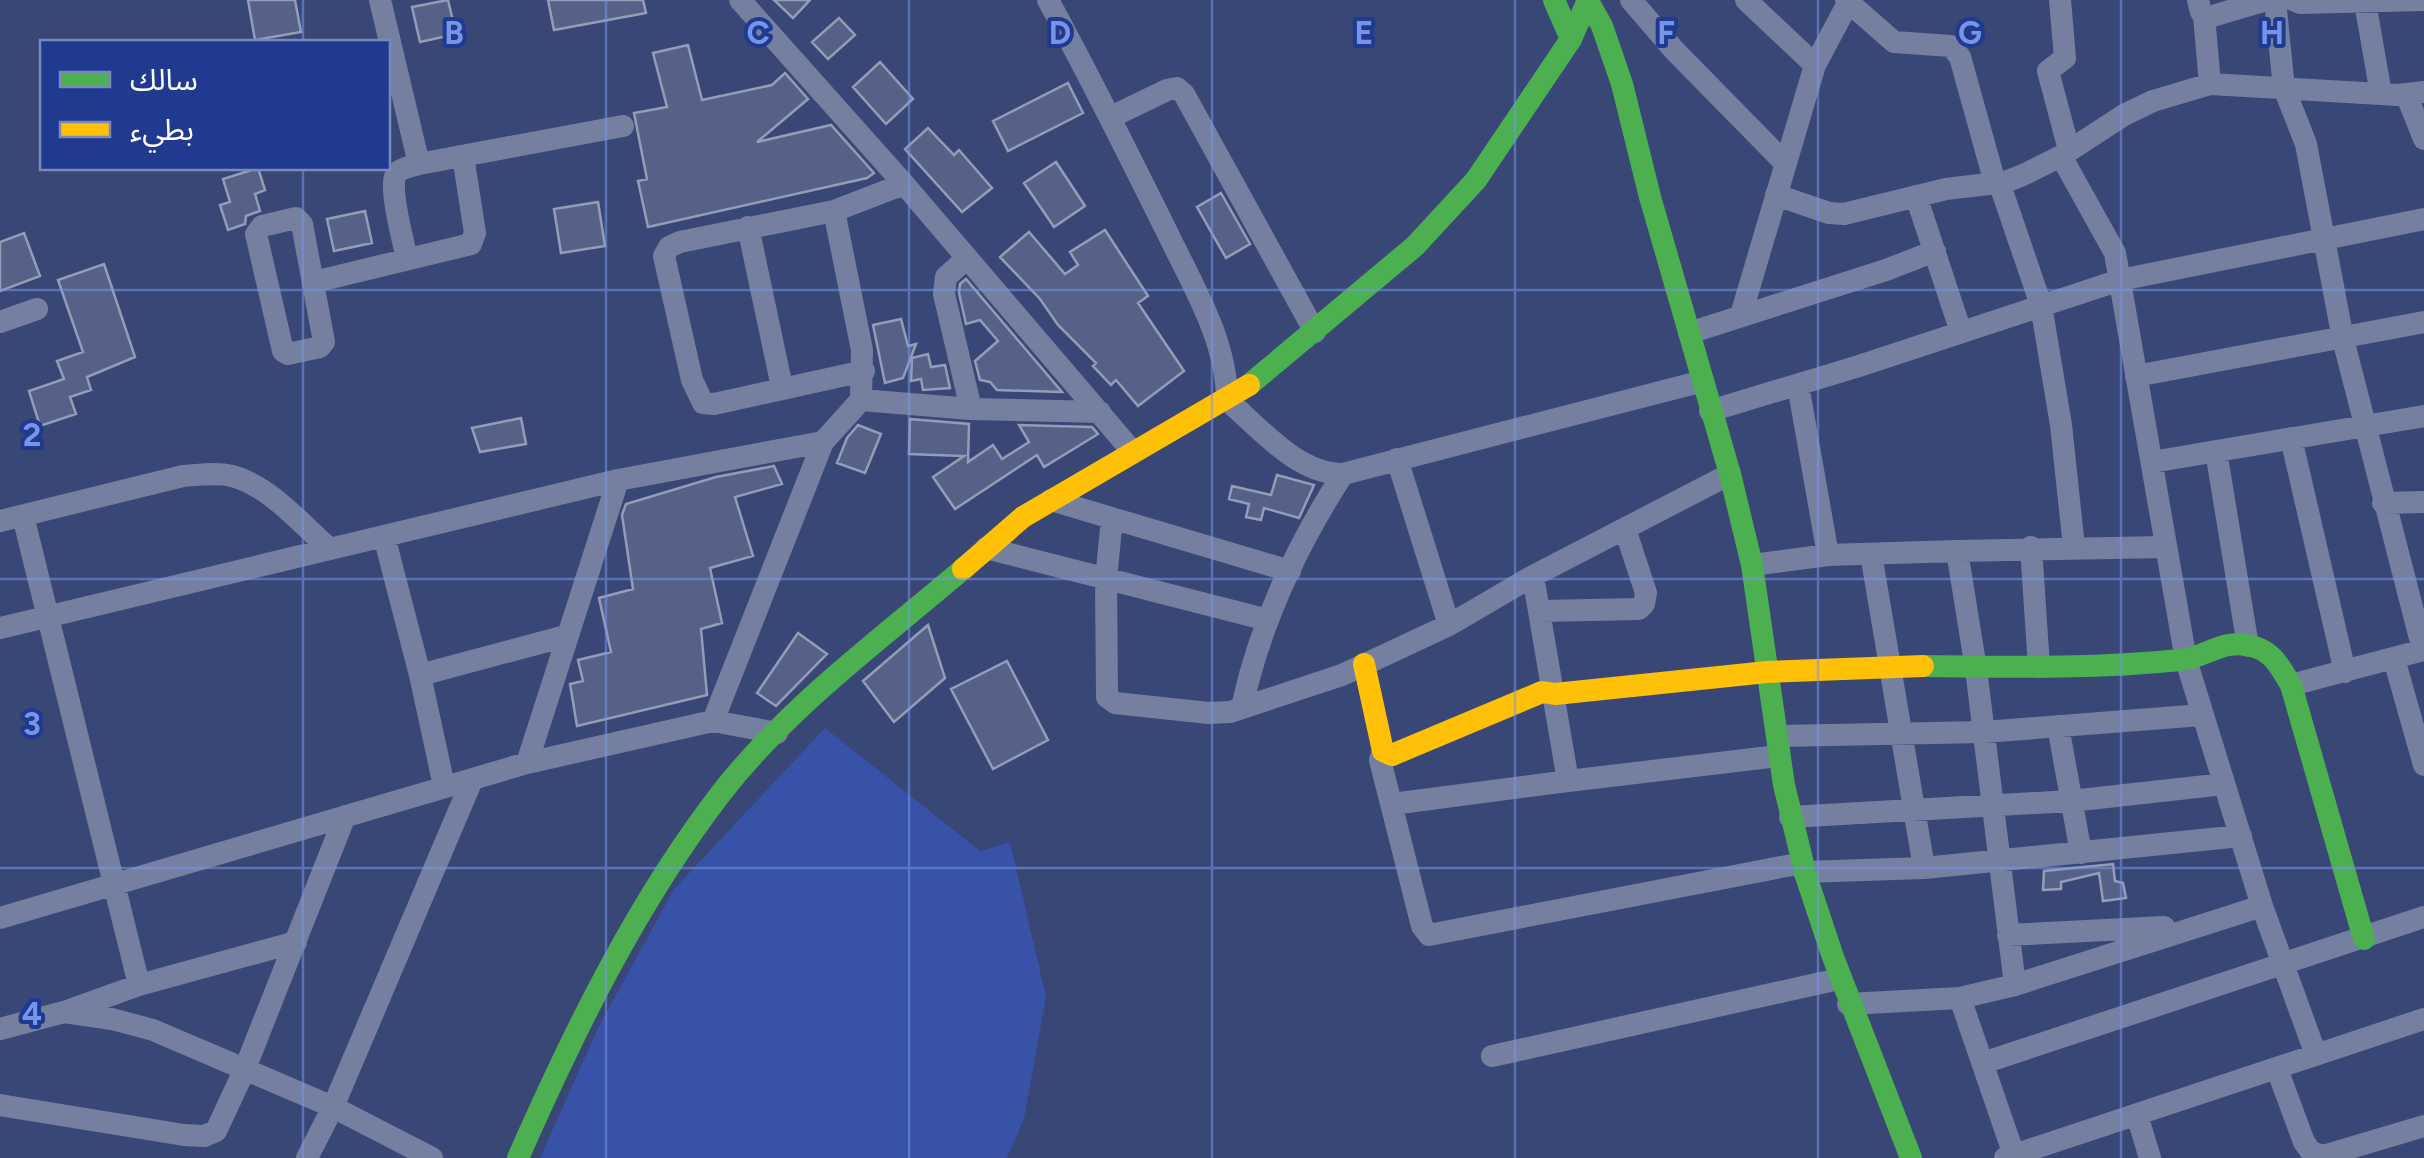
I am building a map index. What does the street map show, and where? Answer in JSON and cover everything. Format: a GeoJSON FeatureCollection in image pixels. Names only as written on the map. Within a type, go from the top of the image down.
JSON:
{"type":"FeatureCollection","features":[{"type":"Feature","properties":{"kind":"street"},"geometry":{"type":"LineString","coordinates":[[379,40],[380,0]]}},
{"type":"Feature","properties":{"kind":"street"},"geometry":{"type":"LineString","coordinates":[[740,0],[1132,450]]}},
{"type":"Feature","properties":{"kind":"street"},"geometry":{"type":"LineString","coordinates":[[1048,0],[1111,117],[1220,348],[1227,371],[1227,400],[1300,462],[1326,474],[1342,474],[1704,381]]}},
{"type":"Feature","properties":{"kind":"street"},"geometry":{"type":"LineString","coordinates":[[1554,0],[1570,40]]}},
{"type":"Feature","properties":{"kind":"street"},"geometry":{"type":"LineString","coordinates":[[1632,0],[1674,50],[1785,163]]}},
{"type":"Feature","properties":{"kind":"street"},"geometry":{"type":"LineString","coordinates":[[1746,0],[1815,65]]}},
{"type":"Feature","properties":{"kind":"street"},"geometry":{"type":"LineString","coordinates":[[2060,0],[2065,58],[2048,71],[2065,153],[2110,242],[2120,280],[2186,660],[2262,906],[2316,1054]]}},
{"type":"Feature","properties":{"kind":"street"},"geometry":{"type":"LineString","coordinates":[[2210,84],[2201,8],[2267,0]]}},
{"type":"Feature","properties":{"kind":"street"},"geometry":{"type":"LineString","coordinates":[[2275,0],[2284,88],[2306,144],[2343,339],[2423,650],[2292,686]]}},
{"type":"Feature","properties":{"kind":"street"},"geometry":{"type":"LineString","coordinates":[[2293,0],[2424,0]]}},
{"type":"Feature","properties":{"kind":"street"},"geometry":{"type":"LineString","coordinates":[[518,1158],[562,1058],[658,884],[724,790],[817,694],[1023,517],[1132,450],[1227,400],[1294,352],[1415,246],[1476,180],[1570,40],[1588,1]]}},
{"type":"Feature","properties":{"kind":"street"},"geometry":{"type":"LineString","coordinates":[[1588,1],[1617,67],[1730,474],[1752,564],[1778,746],[1803,868],[1848,1004],[1912,1158]]}},
{"type":"Feature","properties":{"kind":"street"},"geometry":{"type":"LineString","coordinates":[[1740,314],[1815,65],[1847,2],[1894,42],[1951,46],[1958,53],[1995,183],[2000,185],[2041,306],[2061,425],[2074,547]]}},
{"type":"Feature","properties":{"kind":"street"},"geometry":{"type":"LineString","coordinates":[[2365,2],[2381,94]]}},
{"type":"Feature","properties":{"kind":"street"},"geometry":{"type":"LineString","coordinates":[[390,74],[419,164]]}},
{"type":"Feature","properties":{"kind":"street"},"geometry":{"type":"LineString","coordinates":[[1776,195],[1829,213],[1844,214],[1916,196],[1995,183],[2024,175],[2099,129],[2153,102],[2210,84],[2415,93],[2423,135]]}},
{"type":"Feature","properties":{"kind":"street"},"geometry":{"type":"LineString","coordinates":[[1111,117],[1167,90],[1177,88],[1184,94],[1315,332]]}},
{"type":"Feature","properties":{"kind":"street"},"geometry":{"type":"LineString","coordinates":[[407,258],[393,177],[398,172],[419,164],[624,126]]}},
{"type":"Feature","properties":{"kind":"street"},"geometry":{"type":"LineString","coordinates":[[314,282],[463,248],[474,239],[463,156]]}},
{"type":"Feature","properties":{"kind":"street"},"geometry":{"type":"LineString","coordinates":[[864,371],[714,404],[703,403],[692,380],[664,256],[669,247],[680,242],[834,211],[904,184]]}},
{"type":"Feature","properties":{"kind":"street"},"geometry":{"type":"LineString","coordinates":[[1916,196],[1961,332]]}},
{"type":"Feature","properties":{"kind":"street"},"geometry":{"type":"LineString","coordinates":[[713,721],[823,442],[861,400],[864,371],[834,211]]}},
{"type":"Feature","properties":{"kind":"street"},"geometry":{"type":"LineString","coordinates":[[1710,411],[2120,280],[2424,219]]}},
{"type":"Feature","properties":{"kind":"street"},"geometry":{"type":"LineString","coordinates":[[298,220],[314,282],[324,342],[320,347],[284,354],[258,229],[298,220]]}},
{"type":"Feature","properties":{"kind":"street"},"geometry":{"type":"LineString","coordinates":[[748,227],[782,387]]}},
{"type":"Feature","properties":{"kind":"street"},"geometry":{"type":"LineString","coordinates":[[1689,333],[1935,252]]}},
{"type":"Feature","properties":{"kind":"street"},"geometry":{"type":"LineString","coordinates":[[966,258],[946,277],[944,294],[971,409]]}},
{"type":"Feature","properties":{"kind":"street"},"geometry":{"type":"LineString","coordinates":[[0,322],[37,309]]}},
{"type":"Feature","properties":{"kind":"street"},"geometry":{"type":"LineString","coordinates":[[2136,376],[2424,322]]}},
{"type":"Feature","properties":{"kind":"street"},"geometry":{"type":"LineString","coordinates":[[1798,385],[1828,556]]}},
{"type":"Feature","properties":{"kind":"street"},"geometry":{"type":"LineString","coordinates":[[861,400],[971,409],[1100,412]]}},
{"type":"Feature","properties":{"kind":"street"},"geometry":{"type":"LineString","coordinates":[[2152,462],[2424,416]]}},
{"type":"Feature","properties":{"kind":"street"},"geometry":{"type":"LineString","coordinates":[[2292,438],[2345,672]]}},
{"type":"Feature","properties":{"kind":"street"},"geometry":{"type":"LineString","coordinates":[[0,628],[618,480],[823,442]]}},
{"type":"Feature","properties":{"kind":"street"},"geometry":{"type":"LineString","coordinates":[[2216,451],[2248,646]]}},
{"type":"Feature","properties":{"kind":"street"},"geometry":{"type":"LineString","coordinates":[[1397,459],[1449,625]]}},
{"type":"Feature","properties":{"kind":"street"},"geometry":{"type":"LineString","coordinates":[[138,985],[47,617],[12,518],[183,476],[212,474],[230,476],[267,494],[330,549]]}},
{"type":"Feature","properties":{"kind":"street"},"geometry":{"type":"LineString","coordinates":[[1242,707],[1252,660],[1268,620],[1315,517],[1342,474]]}},
{"type":"Feature","properties":{"kind":"street"},"geometry":{"type":"LineString","coordinates":[[1112,518],[1106,580],[1106,690],[1112,702],[1230,712],[1364,664],[1449,625],[1533,576],[1730,474]]}},
{"type":"Feature","properties":{"kind":"street"},"geometry":{"type":"LineString","coordinates":[[527,762],[618,480]]}},
{"type":"Feature","properties":{"kind":"street"},"geometry":{"type":"LineString","coordinates":[[1051,500],[1290,571]]}},
{"type":"Feature","properties":{"kind":"street"},"geometry":{"type":"LineString","coordinates":[[2383,503],[2424,502]]}},
{"type":"Feature","properties":{"kind":"street"},"geometry":{"type":"LineString","coordinates":[[1541,611],[1639,609],[1646,593],[1625,529]]}},
{"type":"Feature","properties":{"kind":"street"},"geometry":{"type":"LineString","coordinates":[[384,536],[444,786]]}},
{"type":"Feature","properties":{"kind":"street"},"geometry":{"type":"LineString","coordinates":[[1752,564],[1828,556],[2031,547],[2164,546]]}},
{"type":"Feature","properties":{"kind":"street"},"geometry":{"type":"LineString","coordinates":[[2031,547],[2039,668]]}},
{"type":"Feature","properties":{"kind":"street"},"geometry":{"type":"LineString","coordinates":[[986,548],[1268,620]]}},
{"type":"Feature","properties":{"kind":"street"},"geometry":{"type":"LineString","coordinates":[[1957,551],[2016,984]]}},
{"type":"Feature","properties":{"kind":"street"},"geometry":{"type":"LineString","coordinates":[[1871,554],[1924,868]]}},
{"type":"Feature","properties":{"kind":"street"},"geometry":{"type":"LineString","coordinates":[[1533,576],[1568,781]]}},
{"type":"Feature","properties":{"kind":"street"},"geometry":{"type":"LineString","coordinates":[[420,675],[566,636]]}},
{"type":"Feature","properties":{"kind":"street"},"geometry":{"type":"LineString","coordinates":[[1383,751],[1392,755],[1542,692],[1554,694],[1767,672],[1891,666],[2039,668],[2186,660],[2216,646],[2248,646],[2275,658],[2292,686],[2364,939]]}},
{"type":"Feature","properties":{"kind":"street"},"geometry":{"type":"LineString","coordinates":[[2394,659],[2424,765]]}},
{"type":"Feature","properties":{"kind":"street"},"geometry":{"type":"LineString","coordinates":[[1364,664],[1383,751],[1380,760],[1422,926],[1429,934],[1803,868],[1924,868],[2241,836]]}},
{"type":"Feature","properties":{"kind":"street"},"geometry":{"type":"LineString","coordinates":[[1392,804],[1568,781],[1778,746],[1902,733],[1984,732],[2202,715]]}},
{"type":"Feature","properties":{"kind":"street"},"geometry":{"type":"LineString","coordinates":[[0,918],[527,762],[713,721],[777,733]]}},
{"type":"Feature","properties":{"kind":"street"},"geometry":{"type":"LineString","coordinates":[[2058,726],[2081,853]]}},
{"type":"Feature","properties":{"kind":"street"},"geometry":{"type":"LineString","coordinates":[[308,1158],[472,780]]}},
{"type":"Feature","properties":{"kind":"street"},"geometry":{"type":"LineString","coordinates":[[1790,817],[2072,801],[2224,784]]}},
{"type":"Feature","properties":{"kind":"street"},"geometry":{"type":"LineString","coordinates":[[0,1106],[204,1136],[216,1131],[345,816]]}},
{"type":"Feature","properties":{"kind":"street"},"geometry":{"type":"LineString","coordinates":[[1848,1004],[1960,998],[2262,906]]}},
{"type":"Feature","properties":{"kind":"street"},"geometry":{"type":"LineString","coordinates":[[1984,1063],[2424,917]]}},
{"type":"Feature","properties":{"kind":"street"},"geometry":{"type":"LineString","coordinates":[[2008,935],[2198,926]]}},
{"type":"Feature","properties":{"kind":"street"},"geometry":{"type":"LineString","coordinates":[[0,1029],[64,1012],[138,985],[296,942]]}},
{"type":"Feature","properties":{"kind":"street"},"geometry":{"type":"LineString","coordinates":[[1492,1056],[1839,979]]}},
{"type":"Feature","properties":{"kind":"street"},"geometry":{"type":"LineString","coordinates":[[1960,998],[1984,1063],[2011,1157],[2424,1020]]}},
{"type":"Feature","properties":{"kind":"street"},"geometry":{"type":"LineString","coordinates":[[64,1012],[153,1030],[333,1106],[432,1158]]}},
{"type":"Feature","properties":{"kind":"street"},"geometry":{"type":"LineString","coordinates":[[2276,1070],[2304,1142],[2312,1152],[2323,1156],[2424,1126]]}},
{"type":"Feature","properties":{"kind":"street"},"geometry":{"type":"LineString","coordinates":[[2137,1115],[2150,1158]]}},
{"type":"Feature","properties":{"kind":"street"},"geometry":{"type":"LineString","coordinates":[[2398,1134],[2406,1158]]}},
{"type":"Feature","properties":{"kind":"shaded area"},"geometry":{"type":"Polygon","coordinates":[[[825,728],[980,851],[1010,842],[1046,997],[1024,1119],[1007,1158],[540,1158],[599,1026],[674,889],[825,728]]]}},
{"type":"Feature","properties":{"kind":"building"},"geometry":{"type":"Polygon","coordinates":[[[248,0],[295,0],[301,32],[255,40],[248,0]]]}},
{"type":"Feature","properties":{"kind":"building"},"geometry":{"type":"Polygon","coordinates":[[[448,0],[456,34],[420,42],[412,7],[448,0]]]}},
{"type":"Feature","properties":{"kind":"building"},"geometry":{"type":"Polygon","coordinates":[[[548,0],[643,0],[646,13],[554,30],[548,0]]]}},
{"type":"Feature","properties":{"kind":"building"},"geometry":{"type":"Polygon","coordinates":[[[774,0],[810,0],[793,18],[774,0]]]}},
{"type":"Feature","properties":{"kind":"building"},"geometry":{"type":"Polygon","coordinates":[[[839,18],[855,35],[828,59],[812,42],[839,18]]]}},
{"type":"Feature","properties":{"kind":"building"},"geometry":{"type":"Polygon","coordinates":[[[688,45],[702,100],[772,85],[785,73],[808,99],[757,142],[831,125],[874,173],[867,178],[648,227],[638,181],[647,179],[634,113],[667,107],[653,53],[688,45]]]}},
{"type":"Feature","properties":{"kind":"building"},"geometry":{"type":"Polygon","coordinates":[[[880,62],[913,99],[886,124],[853,87],[880,62]]]}},
{"type":"Feature","properties":{"kind":"building"},"geometry":{"type":"Polygon","coordinates":[[[1068,83],[1083,113],[1008,151],[993,121],[1068,83]]]}},
{"type":"Feature","properties":{"kind":"building"},"geometry":{"type":"Polygon","coordinates":[[[928,128],[954,155],[959,150],[992,188],[962,212],[905,149],[928,128]]]}},
{"type":"Feature","properties":{"kind":"building"},"geometry":{"type":"Polygon","coordinates":[[[1056,162],[1085,206],[1054,227],[1024,183],[1056,162]]]}},
{"type":"Feature","properties":{"kind":"building"},"geometry":{"type":"Polygon","coordinates":[[[259,170],[265,190],[255,194],[260,211],[246,216],[245,224],[228,230],[220,205],[230,202],[223,179],[259,170]]]}},
{"type":"Feature","properties":{"kind":"building"},"geometry":{"type":"Polygon","coordinates":[[[1221,193],[1250,244],[1226,258],[1197,207],[1221,193]]]}},
{"type":"Feature","properties":{"kind":"building"},"geometry":{"type":"Polygon","coordinates":[[[598,202],[605,246],[561,253],[554,209],[598,202]]]}},
{"type":"Feature","properties":{"kind":"building"},"geometry":{"type":"Polygon","coordinates":[[[365,211],[372,243],[334,251],[327,219],[365,211]]]}},
{"type":"Feature","properties":{"kind":"building"},"geometry":{"type":"Polygon","coordinates":[[[1105,230],[1148,296],[1138,303],[1184,371],[1138,406],[1116,380],[1111,385],[1093,366],[1096,363],[1000,257],[1029,232],[1065,274],[1078,265],[1070,252],[1105,230]]]}},
{"type":"Feature","properties":{"kind":"building"},"geometry":{"type":"Polygon","coordinates":[[[24,233],[40,276],[0,291],[0,242],[24,233]]]}},
{"type":"Feature","properties":{"kind":"building"},"geometry":{"type":"Polygon","coordinates":[[[104,264],[135,357],[87,377],[91,390],[70,397],[76,414],[40,426],[29,391],[64,379],[57,361],[83,352],[58,280],[104,264]]]}},
{"type":"Feature","properties":{"kind":"building"},"geometry":{"type":"Polygon","coordinates":[[[966,279],[1062,392],[997,390],[990,382],[980,380],[975,361],[998,341],[980,320],[966,324],[959,293],[960,284],[966,279]]]}},
{"type":"Feature","properties":{"kind":"building"},"geometry":{"type":"Polygon","coordinates":[[[901,319],[908,346],[916,344],[903,378],[885,383],[873,325],[901,319]]]}},
{"type":"Feature","properties":{"kind":"building"},"geometry":{"type":"Polygon","coordinates":[[[928,354],[931,367],[945,365],[950,388],[923,390],[921,379],[911,381],[912,358],[928,354]]]}},
{"type":"Feature","properties":{"kind":"building"},"geometry":{"type":"Polygon","coordinates":[[[521,418],[526,444],[480,452],[472,428],[521,418]]]}},
{"type":"Feature","properties":{"kind":"building"},"geometry":{"type":"Polygon","coordinates":[[[910,419],[969,424],[968,462],[993,445],[1002,459],[1029,442],[1019,425],[1092,427],[1098,434],[1044,467],[1037,455],[955,509],[933,477],[964,456],[909,454],[910,419]]]}},
{"type":"Feature","properties":{"kind":"building"},"geometry":{"type":"Polygon","coordinates":[[[858,425],[881,434],[865,473],[837,463],[847,438],[858,425]]]}},
{"type":"Feature","properties":{"kind":"building"},"geometry":{"type":"Polygon","coordinates":[[[774,466],[782,484],[735,497],[753,556],[710,568],[722,623],[701,629],[707,695],[577,726],[570,684],[583,681],[578,660],[611,652],[599,598],[633,589],[622,515],[626,504],[716,477],[774,466]]]}},
{"type":"Feature","properties":{"kind":"building"},"geometry":{"type":"Polygon","coordinates":[[[1277,475],[1314,485],[1299,518],[1264,508],[1261,520],[1246,517],[1249,504],[1229,499],[1232,486],[1271,495],[1277,475]]]}},
{"type":"Feature","properties":{"kind":"building"},"geometry":{"type":"Polygon","coordinates":[[[928,625],[945,678],[894,722],[863,681],[928,625]]]}},
{"type":"Feature","properties":{"kind":"building"},"geometry":{"type":"Polygon","coordinates":[[[798,633],[827,654],[776,706],[757,693],[798,633]]]}},
{"type":"Feature","properties":{"kind":"building"},"geometry":{"type":"Polygon","coordinates":[[[1007,661],[1048,740],[993,769],[951,689],[1007,661]]]}},
{"type":"Feature","properties":{"kind":"building"},"geometry":{"type":"Polygon","coordinates":[[[2113,864],[2115,881],[2123,883],[2126,898],[2103,901],[2099,873],[2061,882],[2061,889],[2043,890],[2044,871],[2113,864]]]}},
{"type":"Feature","properties":{"kind":"traffic: fast"},"geometry":{"type":"LineString","coordinates":[[1554,0],[1571,39]]}},
{"type":"Feature","properties":{"kind":"traffic: fast"},"geometry":{"type":"LineString","coordinates":[[1249,385],[1415,246],[1476,180],[1571,39],[1588,0]]}},
{"type":"Feature","properties":{"kind":"traffic: fast"},"geometry":{"type":"LineString","coordinates":[[1588,1],[1602,26],[1622,84],[1650,197],[1730,474],[1752,565],[1784,785],[1806,876],[1911,1158]]}},
{"type":"Feature","properties":{"kind":"traffic: fast"},"geometry":{"type":"LineString","coordinates":[[518,1158],[609,969],[662,878],[722,792],[806,702],[963,569]]}},
{"type":"Feature","properties":{"kind":"traffic: fast"},"geometry":{"type":"LineString","coordinates":[[1923,666],[2148,663],[2190,658],[2233,645],[2255,647],[2267,653],[2291,685],[2364,939]]}},
{"type":"Feature","properties":{"kind":"traffic: slow"},"geometry":{"type":"LineString","coordinates":[[963,569],[1023,517],[1249,385]]}},
{"type":"Feature","properties":{"kind":"traffic: slow"},"geometry":{"type":"LineString","coordinates":[[1364,664],[1383,751],[1392,755],[1542,692],[1555,694],[1767,672],[1923,666]]}}]}
